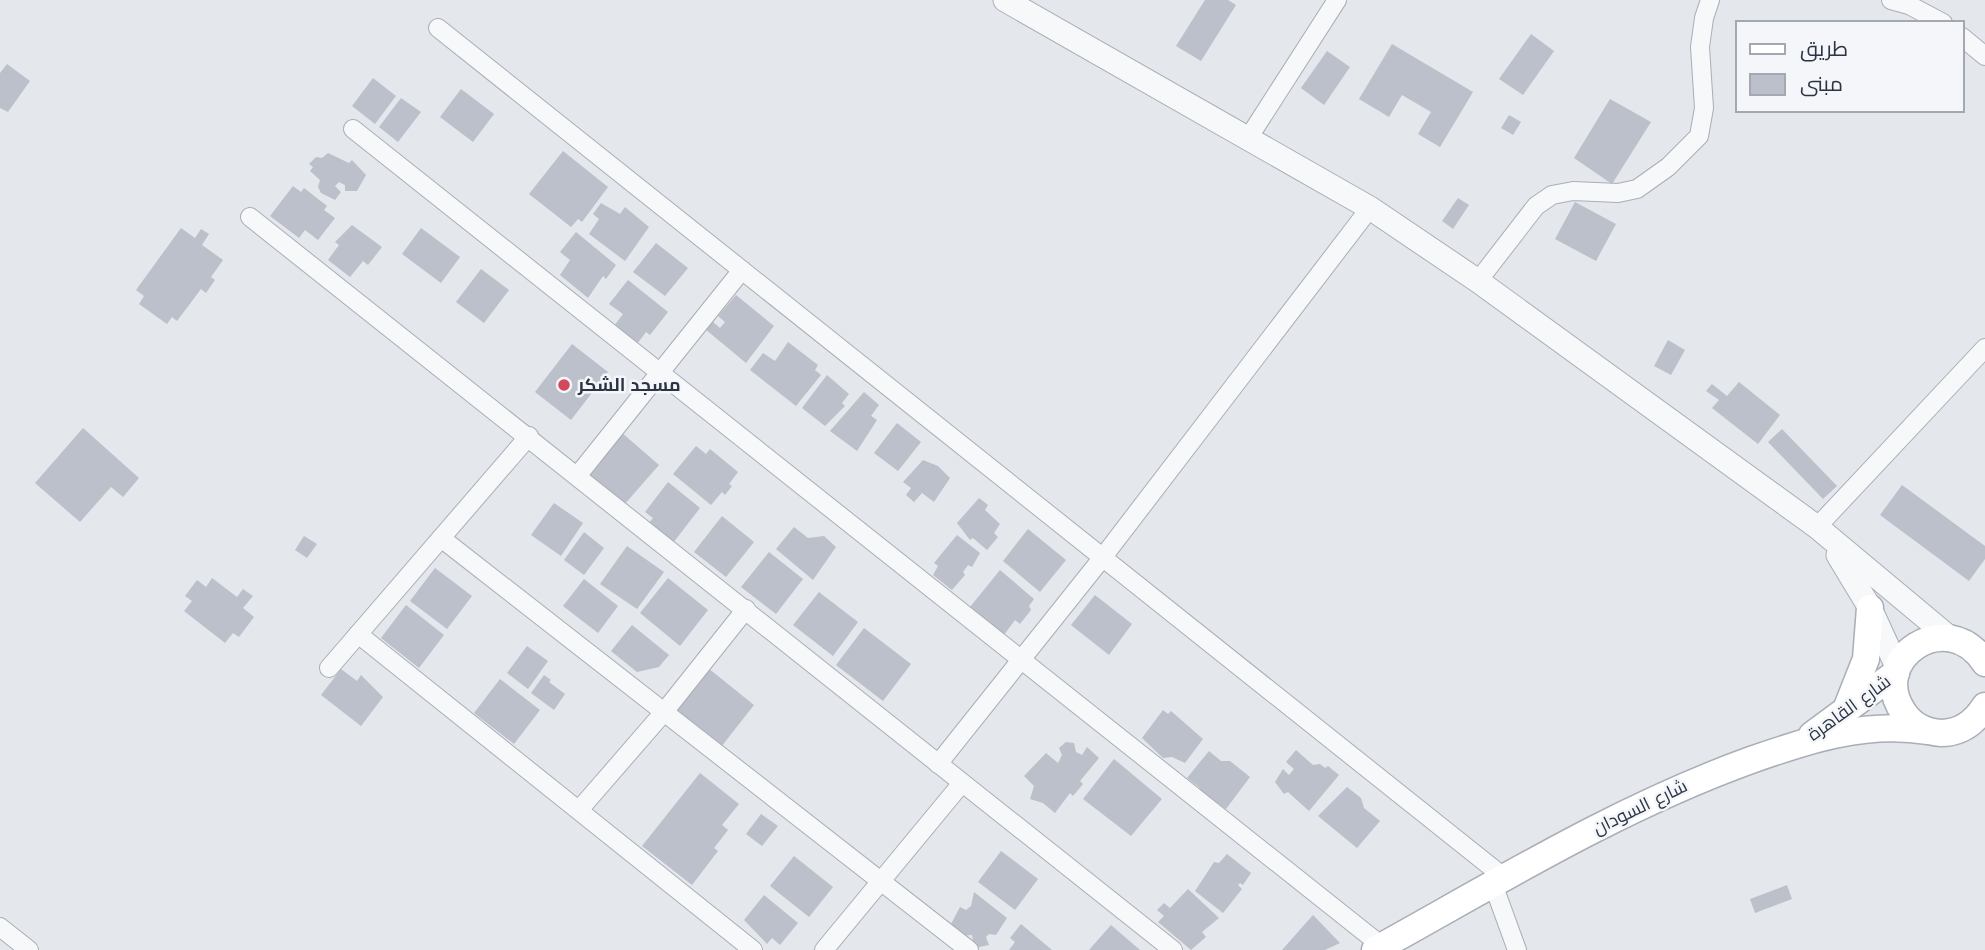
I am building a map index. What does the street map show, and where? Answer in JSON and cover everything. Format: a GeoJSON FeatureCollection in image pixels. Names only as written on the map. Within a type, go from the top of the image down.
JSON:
{"type":"FeatureCollection","features":[{"type":"Feature","properties":{"kind":"main road"},"geometry":{"type":"LineString","coordinates":[[1845,710],[1866,659],[1870,608]]}},
{"type":"Feature","properties":{"kind":"main road"},"geometry":{"type":"LineString","coordinates":[[1950,638],[1970,646],[1985,663]]}},
{"type":"Feature","properties":{"kind":"main road","name":"شارع القاهرة"},"geometry":{"type":"LineString","coordinates":[[1802,742],[1897,671],[1918,644],[1928,639],[1950,638]]}},
{"type":"Feature","properties":{"kind":"main road"},"geometry":{"type":"LineString","coordinates":[[1897,671],[1896,697],[1900,708],[1907,718],[1927,731]]}},
{"type":"Feature","properties":{"kind":"main road"},"geometry":{"type":"LineString","coordinates":[[1973,729],[1985,706]]}},
{"type":"Feature","properties":{"kind":"main road","name":"شارع السودان"},"geometry":{"type":"LineString","coordinates":[[1378,948],[1631,809],[1693,781],[1802,742],[1875,728],[1950,733],[1973,729]]}},
{"type":"Feature","properties":{"kind":"street"},"geometry":{"type":"LineString","coordinates":[[1005,0],[1370,208],[1478,281],[1817,527],[1950,638]]}},
{"type":"Feature","properties":{"kind":"street"},"geometry":{"type":"LineString","coordinates":[[1249,137],[1337,0]]}},
{"type":"Feature","properties":{"kind":"street"},"geometry":{"type":"LineString","coordinates":[[1478,281],[1536,206],[1552,195],[1573,191],[1618,193],[1637,189],[1677,158],[1699,136],[1704,108],[1700,47],[1704,18],[1710,0]]}},
{"type":"Feature","properties":{"kind":"street"},"geometry":{"type":"LineString","coordinates":[[1891,0],[1909,5],[1938,21]]}},
{"type":"Feature","properties":{"kind":"street"},"geometry":{"type":"LineString","coordinates":[[438,28],[1102,557],[1499,881],[1517,950]]}},
{"type":"Feature","properties":{"kind":"street"},"geometry":{"type":"LineString","coordinates":[[1964,39],[1985,56]]}},
{"type":"Feature","properties":{"kind":"street"},"geometry":{"type":"LineString","coordinates":[[353,129],[1020,659],[1378,948]]}},
{"type":"Feature","properties":{"kind":"street"},"geometry":{"type":"LineString","coordinates":[[938,764],[1102,557],[1370,208]]}},
{"type":"Feature","properties":{"kind":"street"},"geometry":{"type":"LineString","coordinates":[[250,217],[1173,950]]}},
{"type":"Feature","properties":{"kind":"street"},"geometry":{"type":"LineString","coordinates":[[578,475],[742,270]]}},
{"type":"Feature","properties":{"kind":"street"},"geometry":{"type":"LineString","coordinates":[[1817,527],[1985,348]]}},
{"type":"Feature","properties":{"kind":"street"},"geometry":{"type":"LineString","coordinates":[[329,668],[529,436]]}},
{"type":"Feature","properties":{"kind":"street"},"geometry":{"type":"LineString","coordinates":[[1817,527],[1849,570],[1870,608],[1897,671]]}},
{"type":"Feature","properties":{"kind":"street"},"geometry":{"type":"LineString","coordinates":[[441,538],[969,950]]}},
{"type":"Feature","properties":{"kind":"street"},"geometry":{"type":"LineString","coordinates":[[579,810],[664,712],[746,609]]}},
{"type":"Feature","properties":{"kind":"street"},"geometry":{"type":"LineString","coordinates":[[358,634],[754,950]]}},
{"type":"Feature","properties":{"kind":"street"},"geometry":{"type":"LineString","coordinates":[[824,950],[962,783]]}},
{"type":"Feature","properties":{"kind":"street"},"geometry":{"type":"LineString","coordinates":[[0,927],[29,950]]}},
{"type":"Feature","properties":{"kind":"building"},"geometry":{"type":"Polygon","coordinates":[[[1205,0],[1228,0],[1236,5],[1201,61],[1176,46],[1205,0]]]}},
{"type":"Feature","properties":{"kind":"building"},"geometry":{"type":"Polygon","coordinates":[[[1531,34],[1554,51],[1523,95],[1499,79],[1531,34]]]}},
{"type":"Feature","properties":{"kind":"building"},"geometry":{"type":"Polygon","coordinates":[[[1392,44],[1473,92],[1440,147],[1418,134],[1431,112],[1402,95],[1389,117],[1359,99],[1392,44]]]}},
{"type":"Feature","properties":{"kind":"building"},"geometry":{"type":"Polygon","coordinates":[[[1327,51],[1350,67],[1324,105],[1301,88],[1327,51]]]}},
{"type":"Feature","properties":{"kind":"building"},"geometry":{"type":"Polygon","coordinates":[[[7,64],[30,81],[8,112],[0,108],[0,73],[7,64]]]}},
{"type":"Feature","properties":{"kind":"building"},"geometry":{"type":"Polygon","coordinates":[[[373,78],[396,96],[375,124],[352,106],[373,78]]]}},
{"type":"Feature","properties":{"kind":"building"},"geometry":{"type":"Polygon","coordinates":[[[461,89],[494,114],[473,142],[440,117],[461,89]]]}},
{"type":"Feature","properties":{"kind":"building"},"geometry":{"type":"Polygon","coordinates":[[[401,98],[421,112],[398,142],[379,127],[401,98]]]}},
{"type":"Feature","properties":{"kind":"building"},"geometry":{"type":"Polygon","coordinates":[[[1610,99],[1651,122],[1612,184],[1574,158],[1610,99]]]}},
{"type":"Feature","properties":{"kind":"building"},"geometry":{"type":"Polygon","coordinates":[[[1509,115],[1521,122],[1513,135],[1501,128],[1509,115]]]}},
{"type":"Feature","properties":{"kind":"building"},"geometry":{"type":"Polygon","coordinates":[[[563,151],[608,187],[582,222],[578,219],[571,227],[529,194],[563,151]]]}},
{"type":"Feature","properties":{"kind":"building"},"geometry":{"type":"Polygon","coordinates":[[[328,153],[349,163],[352,160],[366,175],[357,191],[345,191],[345,185],[339,182],[335,186],[341,192],[335,200],[321,193],[318,187],[320,180],[310,171],[313,167],[309,164],[316,157],[322,158],[328,153]]]}},
{"type":"Feature","properties":{"kind":"building"},"geometry":{"type":"Polygon","coordinates":[[[293,186],[301,192],[304,188],[327,206],[324,210],[335,218],[318,240],[305,230],[299,238],[270,216],[293,186]]]}},
{"type":"Feature","properties":{"kind":"building"},"geometry":{"type":"Polygon","coordinates":[[[1458,198],[1469,205],[1453,229],[1442,221],[1458,198]]]}},
{"type":"Feature","properties":{"kind":"building"},"geometry":{"type":"Polygon","coordinates":[[[1575,202],[1616,224],[1596,261],[1555,239],[1575,202]]]}},
{"type":"Feature","properties":{"kind":"building"},"geometry":{"type":"Polygon","coordinates":[[[601,203],[620,214],[625,207],[649,227],[625,261],[589,234],[599,219],[593,214],[601,203]]]}},
{"type":"Feature","properties":{"kind":"building"},"geometry":{"type":"Polygon","coordinates":[[[352,225],[382,247],[368,265],[363,261],[350,277],[328,260],[339,245],[335,242],[352,225]]]}},
{"type":"Feature","properties":{"kind":"building"},"geometry":{"type":"Polygon","coordinates":[[[181,228],[195,238],[201,229],[209,234],[202,245],[223,260],[211,277],[215,280],[206,293],[201,289],[177,321],[172,317],[167,324],[139,304],[144,296],[136,290],[181,228]]]}},
{"type":"Feature","properties":{"kind":"building"},"geometry":{"type":"Polygon","coordinates":[[[421,228],[460,257],[441,283],[402,254],[421,228]]]}},
{"type":"Feature","properties":{"kind":"building"},"geometry":{"type":"Polygon","coordinates":[[[576,232],[616,265],[606,279],[603,276],[588,298],[560,275],[570,260],[560,252],[576,232]]]}},
{"type":"Feature","properties":{"kind":"building"},"geometry":{"type":"Polygon","coordinates":[[[656,243],[688,268],[665,296],[633,272],[656,243]]]}},
{"type":"Feature","properties":{"kind":"building"},"geometry":{"type":"Polygon","coordinates":[[[481,269],[509,290],[484,323],[456,302],[481,269]]]}},
{"type":"Feature","properties":{"kind":"building"},"geometry":{"type":"Polygon","coordinates":[[[628,280],[668,312],[650,335],[646,332],[637,344],[614,326],[623,314],[609,304],[628,280]]]}},
{"type":"Feature","properties":{"kind":"building"},"geometry":{"type":"Polygon","coordinates":[[[736,295],[774,326],[746,363],[705,329],[712,321],[720,328],[725,322],[718,316],[736,295]]]}},
{"type":"Feature","properties":{"kind":"building"},"geometry":{"type":"Polygon","coordinates":[[[1668,340],[1685,350],[1671,375],[1654,366],[1668,340]]]}},
{"type":"Feature","properties":{"kind":"building"},"geometry":{"type":"Polygon","coordinates":[[[788,342],[818,365],[815,370],[821,375],[796,406],[750,370],[763,353],[775,361],[788,342]]]}},
{"type":"Feature","properties":{"kind":"building"},"geometry":{"type":"Polygon","coordinates":[[[572,344],[608,372],[571,420],[535,392],[572,344]]]}},
{"type":"Feature","properties":{"kind":"building"},"geometry":{"type":"Polygon","coordinates":[[[827,375],[849,394],[842,403],[845,406],[825,426],[802,408],[827,375]]]}},
{"type":"Feature","properties":{"kind":"building"},"geometry":{"type":"Polygon","coordinates":[[[1739,382],[1780,415],[1758,444],[1712,408],[1719,400],[1706,391],[1712,384],[1727,396],[1739,382]]]}},
{"type":"Feature","properties":{"kind":"building"},"geometry":{"type":"Polygon","coordinates":[[[864,392],[879,405],[871,416],[877,420],[857,451],[830,431],[864,392]]]}},
{"type":"Feature","properties":{"kind":"building"},"geometry":{"type":"Polygon","coordinates":[[[897,423],[921,442],[898,471],[874,453],[897,423]]]}},
{"type":"Feature","properties":{"kind":"building"},"geometry":{"type":"Polygon","coordinates":[[[83,428],[139,478],[123,497],[111,487],[80,522],[35,483],[83,428]]]}},
{"type":"Feature","properties":{"kind":"building"},"geometry":{"type":"Polygon","coordinates":[[[1782,429],[1837,486],[1823,499],[1768,442],[1782,429]]]}},
{"type":"Feature","properties":{"kind":"building"},"geometry":{"type":"Polygon","coordinates":[[[621,432],[659,465],[624,505],[586,472],[621,432]]]}},
{"type":"Feature","properties":{"kind":"building"},"geometry":{"type":"Polygon","coordinates":[[[696,446],[706,454],[710,449],[738,472],[725,495],[722,492],[711,505],[673,474],[696,446]]]}},
{"type":"Feature","properties":{"kind":"building"},"geometry":{"type":"Polygon","coordinates":[[[923,460],[938,466],[950,478],[934,502],[922,493],[914,502],[906,495],[911,488],[903,482],[923,460]]]}},
{"type":"Feature","properties":{"kind":"building"},"geometry":{"type":"Polygon","coordinates":[[[668,482],[700,508],[673,543],[648,524],[653,518],[645,512],[668,482]]]}},
{"type":"Feature","properties":{"kind":"building"},"geometry":{"type":"Polygon","coordinates":[[[1902,485],[1985,546],[1985,559],[1969,581],[1880,515],[1902,485]]]}},
{"type":"Feature","properties":{"kind":"building"},"geometry":{"type":"Polygon","coordinates":[[[979,498],[988,505],[985,510],[1000,524],[994,533],[998,537],[987,550],[973,538],[970,540],[957,523],[979,498]]]}},
{"type":"Feature","properties":{"kind":"building"},"geometry":{"type":"Polygon","coordinates":[[[554,503],[583,523],[561,556],[531,535],[554,503]]]}},
{"type":"Feature","properties":{"kind":"building"},"geometry":{"type":"Polygon","coordinates":[[[722,516],[754,542],[726,577],[694,552],[722,516]]]}},
{"type":"Feature","properties":{"kind":"building"},"geometry":{"type":"Polygon","coordinates":[[[794,527],[808,538],[824,536],[836,547],[813,580],[776,549],[794,527]]]}},
{"type":"Feature","properties":{"kind":"building"},"geometry":{"type":"Polygon","coordinates":[[[1028,529],[1066,560],[1040,592],[1003,561],[1028,529]]]}},
{"type":"Feature","properties":{"kind":"building"},"geometry":{"type":"Polygon","coordinates":[[[584,532],[604,548],[584,575],[564,560],[584,532]]]}},
{"type":"Feature","properties":{"kind":"building"},"geometry":{"type":"Polygon","coordinates":[[[957,535],[980,553],[972,567],[968,565],[963,572],[965,575],[952,590],[933,575],[938,566],[934,563],[957,535]]]}},
{"type":"Feature","properties":{"kind":"building"},"geometry":{"type":"Polygon","coordinates":[[[304,536],[317,544],[307,558],[295,550],[304,536]]]}},
{"type":"Feature","properties":{"kind":"building"},"geometry":{"type":"Polygon","coordinates":[[[627,546],[664,572],[637,609],[600,584],[627,546]]]}},
{"type":"Feature","properties":{"kind":"building"},"geometry":{"type":"Polygon","coordinates":[[[769,552],[803,579],[776,614],[741,587],[769,552]]]}},
{"type":"Feature","properties":{"kind":"building"},"geometry":{"type":"Polygon","coordinates":[[[435,568],[472,596],[447,629],[410,601],[435,568]]]}},
{"type":"Feature","properties":{"kind":"building"},"geometry":{"type":"Polygon","coordinates":[[[1000,570],[1034,599],[1029,606],[1031,610],[1020,624],[1015,620],[1004,635],[970,607],[1000,570]]]}},
{"type":"Feature","properties":{"kind":"building"},"geometry":{"type":"Polygon","coordinates":[[[212,578],[237,597],[243,589],[253,596],[243,608],[254,617],[239,637],[233,633],[225,643],[184,611],[192,601],[185,596],[197,580],[206,587],[212,578]]]}},
{"type":"Feature","properties":{"kind":"building"},"geometry":{"type":"Polygon","coordinates":[[[668,578],[708,610],[680,646],[640,613],[668,578]]]}},
{"type":"Feature","properties":{"kind":"building"},"geometry":{"type":"Polygon","coordinates":[[[584,579],[618,606],[598,633],[563,606],[584,579]]]}},
{"type":"Feature","properties":{"kind":"building"},"geometry":{"type":"Polygon","coordinates":[[[819,592],[858,622],[833,656],[793,625],[819,592]]]}},
{"type":"Feature","properties":{"kind":"building"},"geometry":{"type":"Polygon","coordinates":[[[1095,595],[1132,624],[1109,655],[1071,625],[1095,595]]]}},
{"type":"Feature","properties":{"kind":"building"},"geometry":{"type":"Polygon","coordinates":[[[406,605],[444,635],[419,668],[381,638],[406,605]]]}},
{"type":"Feature","properties":{"kind":"building"},"geometry":{"type":"Polygon","coordinates":[[[632,625],[669,655],[659,667],[637,672],[611,651],[632,625]]]}},
{"type":"Feature","properties":{"kind":"building"},"geometry":{"type":"Polygon","coordinates":[[[864,628],[911,664],[883,701],[836,665],[864,628]]]}},
{"type":"Feature","properties":{"kind":"building"},"geometry":{"type":"Polygon","coordinates":[[[527,646],[548,661],[528,689],[507,673],[527,646]]]}},
{"type":"Feature","properties":{"kind":"building"},"geometry":{"type":"Polygon","coordinates":[[[708,668],[754,705],[721,747],[675,710],[708,668]]]}},
{"type":"Feature","properties":{"kind":"building"},"geometry":{"type":"Polygon","coordinates":[[[341,669],[357,681],[361,675],[383,697],[361,726],[321,695],[341,669]]]}},
{"type":"Feature","properties":{"kind":"building"},"geometry":{"type":"Polygon","coordinates":[[[544,675],[565,694],[554,710],[531,693],[544,675]]]}},
{"type":"Feature","properties":{"kind":"building"},"geometry":{"type":"Polygon","coordinates":[[[500,679],[540,710],[514,744],[474,713],[500,679]]]}},
{"type":"Feature","properties":{"kind":"building"},"geometry":{"type":"Polygon","coordinates":[[[1163,710],[1168,714],[1171,711],[1203,739],[1185,763],[1172,757],[1163,758],[1142,738],[1163,710]]]}},
{"type":"Feature","properties":{"kind":"building"},"geometry":{"type":"Polygon","coordinates":[[[1066,742],[1074,743],[1076,752],[1082,755],[1087,747],[1099,758],[1080,781],[1083,784],[1073,796],[1070,793],[1055,813],[1043,803],[1030,799],[1034,786],[1024,776],[1046,753],[1058,763],[1062,755],[1059,748],[1066,742]]]}},
{"type":"Feature","properties":{"kind":"building"},"geometry":{"type":"Polygon","coordinates":[[[1296,750],[1313,765],[1320,764],[1325,768],[1328,766],[1339,775],[1309,811],[1288,792],[1284,794],[1275,782],[1283,769],[1289,775],[1294,769],[1286,762],[1296,750]]]}},
{"type":"Feature","properties":{"kind":"building"},"geometry":{"type":"Polygon","coordinates":[[[1209,751],[1221,761],[1230,761],[1250,777],[1226,809],[1207,796],[1197,794],[1200,788],[1187,778],[1209,751]]]}},
{"type":"Feature","properties":{"kind":"building"},"geometry":{"type":"Polygon","coordinates":[[[1114,759],[1162,799],[1131,836],[1083,799],[1114,759]]]}},
{"type":"Feature","properties":{"kind":"building"},"geometry":{"type":"Polygon","coordinates":[[[700,773],[739,804],[722,825],[728,830],[714,848],[718,851],[692,885],[642,846],[700,773]]]}},
{"type":"Feature","properties":{"kind":"building"},"geometry":{"type":"Polygon","coordinates":[[[1347,787],[1361,798],[1364,808],[1380,821],[1357,848],[1318,816],[1347,787]]]}},
{"type":"Feature","properties":{"kind":"building"},"geometry":{"type":"Polygon","coordinates":[[[761,814],[778,826],[762,846],[746,834],[761,814]]]}},
{"type":"Feature","properties":{"kind":"building"},"geometry":{"type":"Polygon","coordinates":[[[1001,851],[1038,879],[1015,910],[978,882],[1001,851]]]}},
{"type":"Feature","properties":{"kind":"building"},"geometry":{"type":"Polygon","coordinates":[[[1227,854],[1251,873],[1243,885],[1238,885],[1242,889],[1223,913],[1195,891],[1214,862],[1219,863],[1227,854]]]}},
{"type":"Feature","properties":{"kind":"building"},"geometry":{"type":"Polygon","coordinates":[[[794,856],[833,887],[809,917],[770,886],[794,856]]]}},
{"type":"Feature","properties":{"kind":"building"},"geometry":{"type":"Polygon","coordinates":[[[1787,885],[1792,899],[1755,913],[1750,899],[1787,885]]]}},
{"type":"Feature","properties":{"kind":"building"},"geometry":{"type":"Polygon","coordinates":[[[1188,889],[1219,918],[1202,932],[1206,937],[1191,950],[1158,922],[1164,916],[1157,910],[1164,903],[1170,908],[1188,889]]]}},
{"type":"Feature","properties":{"kind":"building"},"geometry":{"type":"Polygon","coordinates":[[[974,892],[1007,918],[996,935],[989,934],[986,937],[989,945],[974,948],[972,935],[959,936],[950,926],[960,907],[966,910],[971,906],[974,892]]]}},
{"type":"Feature","properties":{"kind":"building"},"geometry":{"type":"Polygon","coordinates":[[[764,895],[798,923],[780,945],[772,938],[767,944],[744,920],[764,895]]]}},
{"type":"Feature","properties":{"kind":"building"},"geometry":{"type":"Polygon","coordinates":[[[1313,915],[1340,943],[1325,950],[1282,950],[1313,915]]]}},
{"type":"Feature","properties":{"kind":"building"},"geometry":{"type":"Polygon","coordinates":[[[1021,924],[1052,950],[1009,950],[1015,942],[1010,938],[1021,924]]]}},
{"type":"Feature","properties":{"kind":"building"},"geometry":{"type":"Polygon","coordinates":[[[1111,925],[1140,950],[1089,950],[1111,925]]]}},
{"type":"Feature","properties":{"kind":"place","name":"مسجد الشكر"},"geometry":{"type":"Point","coordinates":[564,385]}}]}
